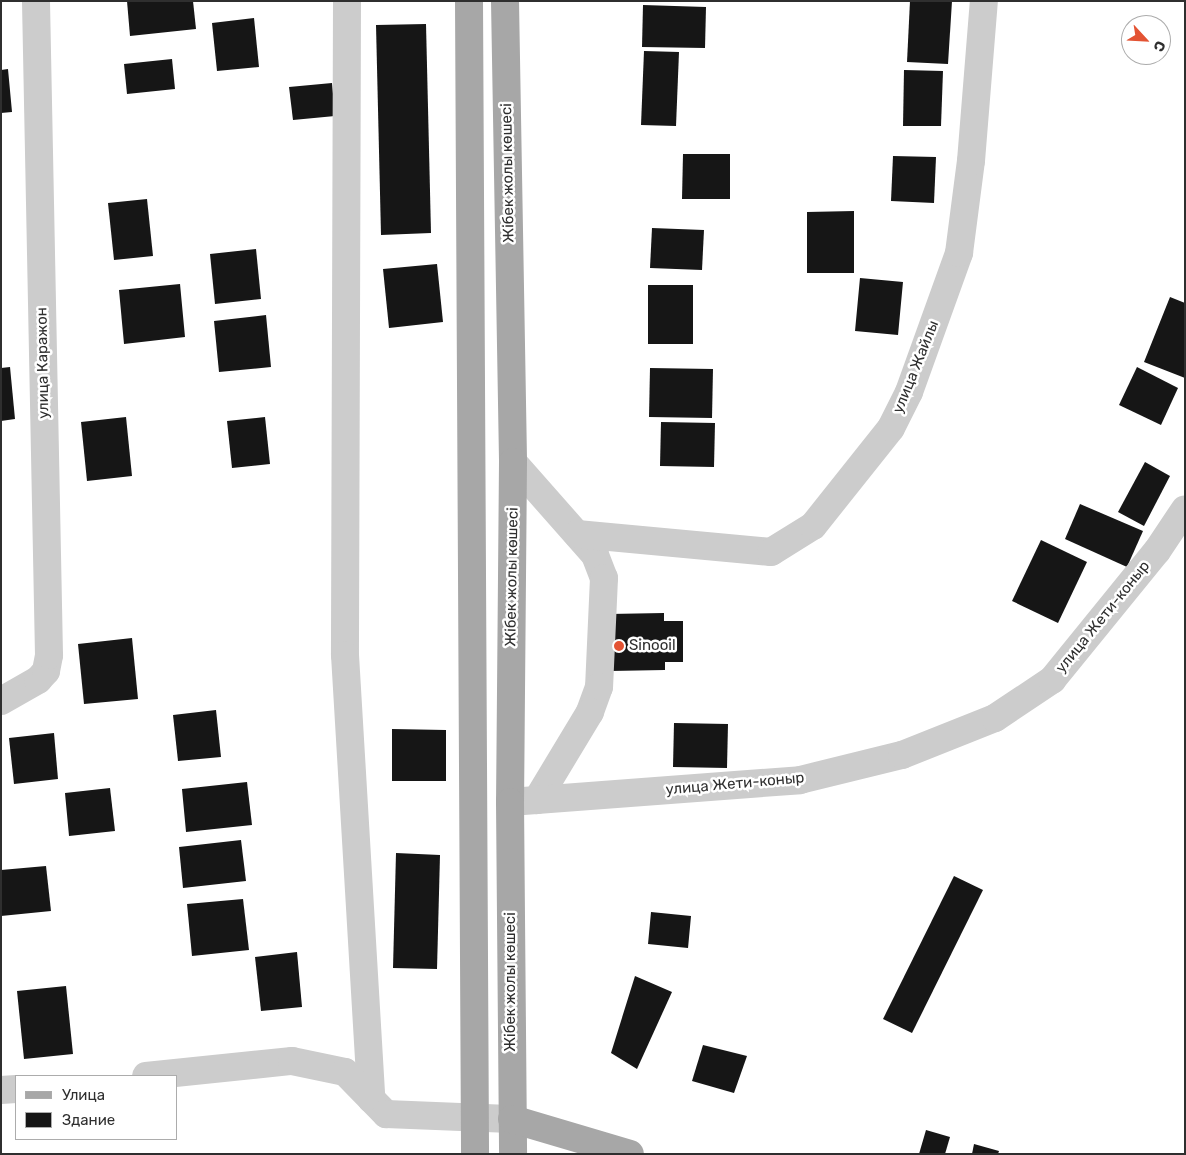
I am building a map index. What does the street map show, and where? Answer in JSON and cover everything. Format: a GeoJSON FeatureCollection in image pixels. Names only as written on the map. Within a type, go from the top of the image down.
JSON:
{"type":"FeatureCollection","features":[{"type":"Feature","properties":{"kind":"main road"},"geometry":{"type":"LineString","coordinates":[[469,1],[475,1154]]}},
{"type":"Feature","properties":{"kind":"main road","name":"Жібек жолы көшесі"},"geometry":{"type":"LineString","coordinates":[[505,1],[513,462],[510,802],[512,1154]]}},
{"type":"Feature","properties":{"kind":"main road"},"geometry":{"type":"LineString","coordinates":[[512,1119],[630,1154]]}},
{"type":"Feature","properties":{"kind":"street","name":"улица Каражон"},"geometry":{"type":"LineString","coordinates":[[1,701],[38,680],[46,671],[49,655],[36,1]]}},
{"type":"Feature","properties":{"kind":"street"},"geometry":{"type":"LineString","coordinates":[[347,1],[345,655],[371,1099]]}},
{"type":"Feature","properties":{"kind":"street","name":"улица Жайлы"},"geometry":{"type":"LineString","coordinates":[[577,534],[771,552],[813,526],[891,428],[909,392],[959,253],[971,161],[984,1]]}},
{"type":"Feature","properties":{"kind":"street"},"geometry":{"type":"LineString","coordinates":[[513,462],[595,555],[604,578],[599,687],[590,712],[537,800]]}},
{"type":"Feature","properties":{"kind":"street","name":"улица Жети-коныр"},"geometry":{"type":"LineString","coordinates":[[510,802],[800,780],[902,755],[995,718],[1052,680],[1157,551],[1185,509]]}},
{"type":"Feature","properties":{"kind":"street"},"geometry":{"type":"LineString","coordinates":[[156,1075],[292,1061],[345,1072],[386,1114],[512,1119]]}},
{"type":"Feature","properties":{"kind":"street"},"geometry":{"type":"LineString","coordinates":[[1,1090],[15,1089]]}},
{"type":"Feature","properties":{"kind":"building"},"geometry":{"type":"Polygon","coordinates":[[[127,1],[193,1],[196,29],[130,36],[127,1]]]}},
{"type":"Feature","properties":{"kind":"building"},"geometry":{"type":"Polygon","coordinates":[[[910,1],[952,1],[948,64],[907,62],[910,1]]]}},
{"type":"Feature","properties":{"kind":"building"},"geometry":{"type":"Polygon","coordinates":[[[643,5],[706,7],[705,48],[642,47],[643,5]]]}},
{"type":"Feature","properties":{"kind":"building"},"geometry":{"type":"Polygon","coordinates":[[[254,18],[259,67],[217,71],[212,23],[254,18]]]}},
{"type":"Feature","properties":{"kind":"building"},"geometry":{"type":"Polygon","coordinates":[[[426,24],[431,233],[381,235],[376,25],[426,24]]]}},
{"type":"Feature","properties":{"kind":"building"},"geometry":{"type":"Polygon","coordinates":[[[644,51],[679,52],[676,126],[641,125],[644,51]]]}},
{"type":"Feature","properties":{"kind":"building"},"geometry":{"type":"Polygon","coordinates":[[[172,59],[175,89],[127,94],[124,64],[172,59]]]}},
{"type":"Feature","properties":{"kind":"building"},"geometry":{"type":"Polygon","coordinates":[[[8,69],[12,112],[1,113],[1,70],[8,69]]]}},
{"type":"Feature","properties":{"kind":"building"},"geometry":{"type":"Polygon","coordinates":[[[904,70],[943,71],[941,126],[903,126],[904,70]]]}},
{"type":"Feature","properties":{"kind":"building"},"geometry":{"type":"Polygon","coordinates":[[[332,83],[335,116],[293,120],[289,87],[332,83]]]}},
{"type":"Feature","properties":{"kind":"building"},"geometry":{"type":"Polygon","coordinates":[[[683,154],[730,154],[730,199],[682,199],[683,154]]]}},
{"type":"Feature","properties":{"kind":"building"},"geometry":{"type":"Polygon","coordinates":[[[893,156],[936,157],[934,203],[891,201],[893,156]]]}},
{"type":"Feature","properties":{"kind":"building"},"geometry":{"type":"Polygon","coordinates":[[[147,199],[153,256],[114,260],[108,203],[147,199]]]}},
{"type":"Feature","properties":{"kind":"building"},"geometry":{"type":"Polygon","coordinates":[[[854,211],[854,273],[807,273],[807,212],[854,211]]]}},
{"type":"Feature","properties":{"kind":"building"},"geometry":{"type":"Polygon","coordinates":[[[652,228],[704,230],[702,270],[650,268],[652,228]]]}},
{"type":"Feature","properties":{"kind":"building"},"geometry":{"type":"Polygon","coordinates":[[[256,249],[261,299],[215,304],[210,254],[256,249]]]}},
{"type":"Feature","properties":{"kind":"building"},"geometry":{"type":"Polygon","coordinates":[[[437,264],[443,322],[389,328],[383,269],[437,264]]]}},
{"type":"Feature","properties":{"kind":"building"},"geometry":{"type":"Polygon","coordinates":[[[860,278],[903,282],[898,335],[855,331],[860,278]]]}},
{"type":"Feature","properties":{"kind":"building"},"geometry":{"type":"Polygon","coordinates":[[[180,284],[185,337],[124,344],[119,290],[180,284]]]}},
{"type":"Feature","properties":{"kind":"building"},"geometry":{"type":"Polygon","coordinates":[[[648,285],[693,285],[693,344],[648,344],[648,285]]]}},
{"type":"Feature","properties":{"kind":"building"},"geometry":{"type":"Polygon","coordinates":[[[1170,297],[1185,303],[1185,378],[1144,362],[1170,297]]]}},
{"type":"Feature","properties":{"kind":"building"},"geometry":{"type":"Polygon","coordinates":[[[266,315],[271,367],[219,372],[214,321],[266,315]]]}},
{"type":"Feature","properties":{"kind":"building"},"geometry":{"type":"Polygon","coordinates":[[[10,367],[15,419],[1,421],[1,368],[10,367]]]}},
{"type":"Feature","properties":{"kind":"building"},"geometry":{"type":"Polygon","coordinates":[[[1137,367],[1178,388],[1161,425],[1119,405],[1137,367]]]}},
{"type":"Feature","properties":{"kind":"building"},"geometry":{"type":"Polygon","coordinates":[[[650,368],[713,369],[712,418],[649,417],[650,368]]]}},
{"type":"Feature","properties":{"kind":"building"},"geometry":{"type":"Polygon","coordinates":[[[126,417],[132,476],[87,481],[81,422],[126,417]]]}},
{"type":"Feature","properties":{"kind":"building"},"geometry":{"type":"Polygon","coordinates":[[[265,417],[270,464],[232,468],[227,421],[265,417]]]}},
{"type":"Feature","properties":{"kind":"building"},"geometry":{"type":"Polygon","coordinates":[[[661,422],[715,423],[714,467],[660,466],[661,422]]]}},
{"type":"Feature","properties":{"kind":"building"},"geometry":{"type":"Polygon","coordinates":[[[1145,462],[1170,476],[1144,526],[1118,512],[1145,462]]]}},
{"type":"Feature","properties":{"kind":"building"},"geometry":{"type":"Polygon","coordinates":[[[1080,504],[1143,531],[1127,567],[1065,539],[1080,504]]]}},
{"type":"Feature","properties":{"kind":"building"},"geometry":{"type":"Polygon","coordinates":[[[1041,540],[1087,562],[1058,623],[1012,601],[1041,540]]]}},
{"type":"Feature","properties":{"kind":"building"},"geometry":{"type":"Polygon","coordinates":[[[664,613],[664,621],[683,621],[683,662],[665,662],[665,670],[610,671],[609,614],[664,613]]]}},
{"type":"Feature","properties":{"kind":"building"},"geometry":{"type":"Polygon","coordinates":[[[132,638],[138,699],[84,704],[78,644],[132,638]]]}},
{"type":"Feature","properties":{"kind":"building"},"geometry":{"type":"Polygon","coordinates":[[[216,710],[221,757],[178,761],[173,715],[216,710]]]}},
{"type":"Feature","properties":{"kind":"building"},"geometry":{"type":"Polygon","coordinates":[[[674,723],[728,724],[727,768],[673,767],[674,723]]]}},
{"type":"Feature","properties":{"kind":"building"},"geometry":{"type":"Polygon","coordinates":[[[392,729],[446,730],[446,781],[392,781],[392,729]]]}},
{"type":"Feature","properties":{"kind":"building"},"geometry":{"type":"Polygon","coordinates":[[[54,733],[58,779],[14,784],[9,738],[54,733]]]}},
{"type":"Feature","properties":{"kind":"building"},"geometry":{"type":"Polygon","coordinates":[[[247,782],[252,825],[186,832],[182,789],[247,782]]]}},
{"type":"Feature","properties":{"kind":"building"},"geometry":{"type":"Polygon","coordinates":[[[110,788],[115,831],[69,836],[65,793],[110,788]]]}},
{"type":"Feature","properties":{"kind":"building"},"geometry":{"type":"Polygon","coordinates":[[[241,840],[246,881],[183,888],[179,847],[241,840]]]}},
{"type":"Feature","properties":{"kind":"building"},"geometry":{"type":"Polygon","coordinates":[[[396,853],[440,855],[437,969],[393,968],[396,853]]]}},
{"type":"Feature","properties":{"kind":"building"},"geometry":{"type":"Polygon","coordinates":[[[46,866],[51,911],[1,916],[1,870],[46,866]]]}},
{"type":"Feature","properties":{"kind":"building"},"geometry":{"type":"Polygon","coordinates":[[[954,876],[983,890],[912,1033],[883,1019],[954,876]]]}},
{"type":"Feature","properties":{"kind":"building"},"geometry":{"type":"Polygon","coordinates":[[[243,899],[249,950],[192,956],[187,904],[243,899]]]}},
{"type":"Feature","properties":{"kind":"building"},"geometry":{"type":"Polygon","coordinates":[[[651,912],[691,916],[688,948],[648,944],[651,912]]]}},
{"type":"Feature","properties":{"kind":"building"},"geometry":{"type":"Polygon","coordinates":[[[297,952],[302,1007],[261,1011],[255,957],[297,952]]]}},
{"type":"Feature","properties":{"kind":"building"},"geometry":{"type":"Polygon","coordinates":[[[635,976],[672,992],[637,1069],[611,1053],[635,976]]]}},
{"type":"Feature","properties":{"kind":"building"},"geometry":{"type":"Polygon","coordinates":[[[66,986],[73,1054],[24,1059],[17,991],[66,986]]]}},
{"type":"Feature","properties":{"kind":"building"},"geometry":{"type":"Polygon","coordinates":[[[703,1045],[747,1056],[734,1093],[692,1081],[703,1045]]]}},
{"type":"Feature","properties":{"kind":"building"},"geometry":{"type":"Polygon","coordinates":[[[926,1130],[950,1137],[945,1154],[919,1154],[926,1130]]]}},
{"type":"Feature","properties":{"kind":"building"},"geometry":{"type":"Polygon","coordinates":[[[974,1144],[999,1151],[998,1154],[972,1154],[974,1144]]]}},
{"type":"Feature","properties":{"kind":"place","name":"Sinooil"},"geometry":{"type":"Point","coordinates":[619,646]}}]}
